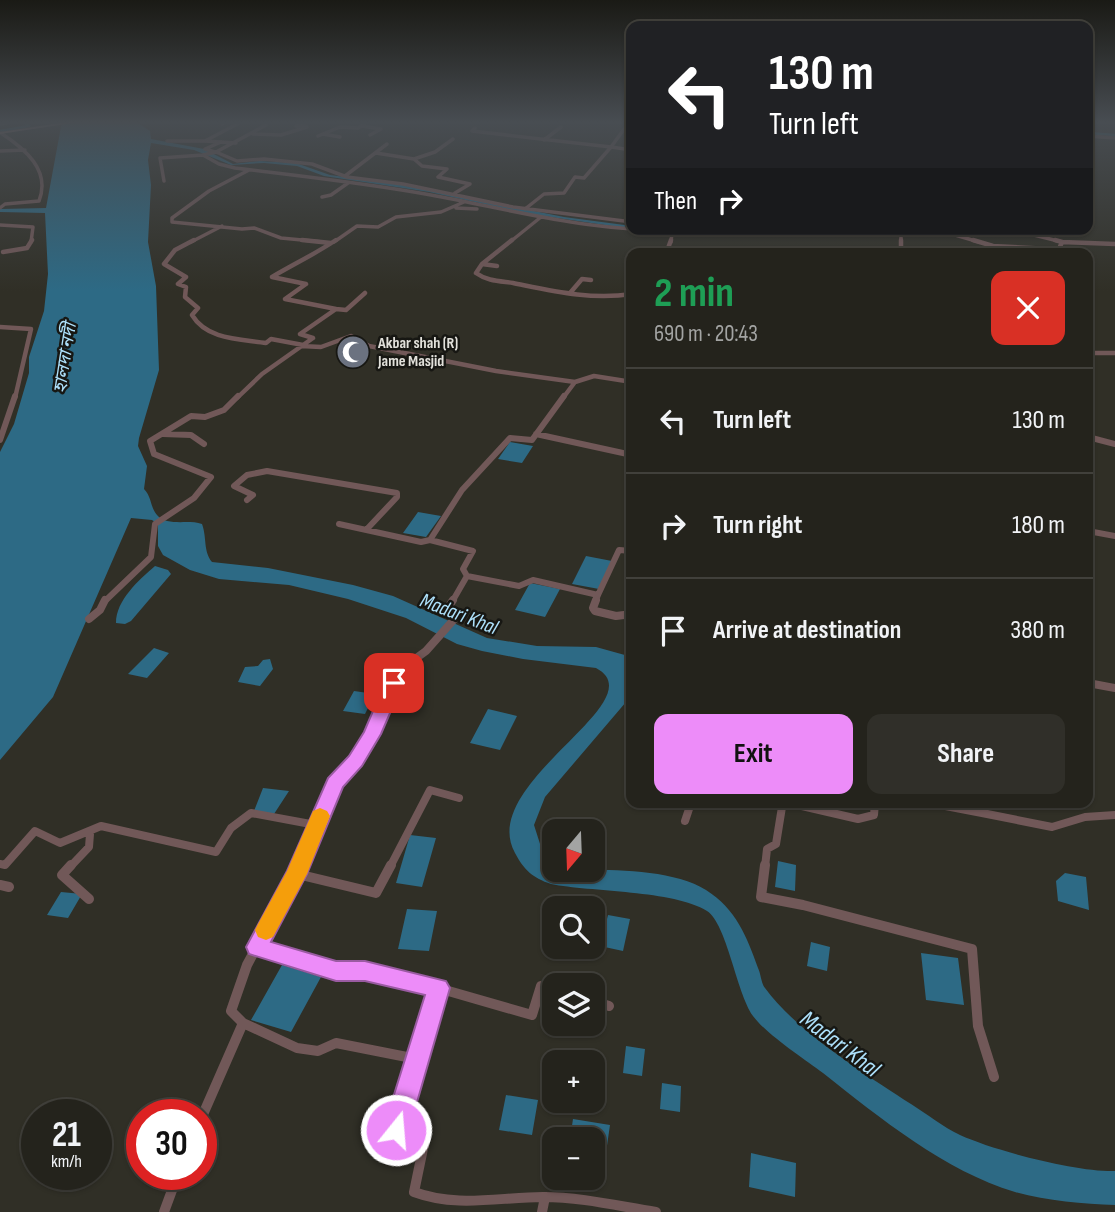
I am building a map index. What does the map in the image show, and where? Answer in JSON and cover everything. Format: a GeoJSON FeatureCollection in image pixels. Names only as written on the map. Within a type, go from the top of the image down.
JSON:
{"type":"FeatureCollection","features":[{"type":"Feature","properties":{"kind":"street"},"geometry":{"type":"LineString","coordinates":[[1,206],[34,202],[42,194],[43,178]]}},
{"type":"Feature","properties":{"kind":"street"},"geometry":{"type":"LineString","coordinates":[[233,178],[220,183],[214,191],[186,205],[171,219],[172,222],[242,229],[248,227],[263,229],[276,236],[331,243]]}},
{"type":"Feature","properties":{"kind":"street"},"geometry":{"type":"LineString","coordinates":[[307,178],[454,193],[525,209],[626,221]]}},
{"type":"Feature","properties":{"kind":"street"},"geometry":{"type":"LineString","coordinates":[[353,178],[541,217],[626,228]]}},
{"type":"Feature","properties":{"kind":"street"},"geometry":{"type":"LineString","coordinates":[[441,178],[470,184],[454,193]]}},
{"type":"Feature","properties":{"kind":"street"},"geometry":{"type":"LineString","coordinates":[[525,209],[544,194],[564,193],[575,178]]}},
{"type":"Feature","properties":{"kind":"street"},"geometry":{"type":"LineString","coordinates":[[322,197],[331,195],[348,183]]}},
{"type":"Feature","properties":{"kind":"street"},"geometry":{"type":"LineString","coordinates":[[456,208],[464,202]]}},
{"type":"Feature","properties":{"kind":"street"},"geometry":{"type":"LineString","coordinates":[[365,293],[346,310],[336,309],[285,299],[306,284],[272,277],[296,263],[307,260],[357,226],[375,228],[394,217],[425,216],[431,211],[456,208],[477,209]]}},
{"type":"Feature","properties":{"kind":"street"},"geometry":{"type":"LineString","coordinates":[[541,217],[522,236],[499,248],[476,273],[483,279],[570,293],[612,297],[626,295]]}},
{"type":"Feature","properties":{"kind":"street"},"geometry":{"type":"LineString","coordinates":[[0,225],[33,227],[33,239],[27,248],[1,252]]}},
{"type":"Feature","properties":{"kind":"street"},"geometry":{"type":"LineString","coordinates":[[222,226],[175,250],[164,264],[180,271],[186,277],[178,284],[186,287],[185,297],[198,308],[192,315],[196,323],[210,332],[266,344],[271,339],[321,347],[345,336],[352,336],[361,338],[369,345],[496,371],[575,382],[594,376],[626,381]]}},
{"type":"Feature","properties":{"kind":"street"},"geometry":{"type":"LineString","coordinates":[[955,235],[993,246],[1016,248]]}},
{"type":"Feature","properties":{"kind":"street"},"geometry":{"type":"LineString","coordinates":[[1033,235],[1062,244],[1115,244]]}},
{"type":"Feature","properties":{"kind":"street"},"geometry":{"type":"LineString","coordinates":[[1060,248],[1062,244]]}},
{"type":"Feature","properties":{"kind":"street"},"geometry":{"type":"LineString","coordinates":[[482,264],[496,266]]}},
{"type":"Feature","properties":{"kind":"street"},"geometry":{"type":"LineString","coordinates":[[570,293],[582,279],[591,280]]}},
{"type":"Feature","properties":{"kind":"street"},"geometry":{"type":"LineString","coordinates":[[89,619],[100,610],[105,599],[151,557],[155,524],[194,498],[211,477],[154,454],[149,447],[150,441],[191,416],[205,417],[222,412],[262,374],[313,338],[300,334],[336,309]]}},
{"type":"Feature","properties":{"kind":"street"},"geometry":{"type":"LineString","coordinates":[[0,327],[26,327],[31,332],[17,392],[0,440]]}},
{"type":"Feature","properties":{"kind":"street"},"geometry":{"type":"LineString","coordinates":[[1093,353],[1115,354]]}},
{"type":"Feature","properties":{"kind":"street"},"geometry":{"type":"LineString","coordinates":[[430,541],[461,490],[493,459],[500,446],[510,438],[528,441],[575,382]]}},
{"type":"Feature","properties":{"kind":"street"},"geometry":{"type":"LineString","coordinates":[[162,434],[188,435],[201,439],[204,444]]}},
{"type":"Feature","properties":{"kind":"street"},"geometry":{"type":"LineString","coordinates":[[536,434],[626,455]]}},
{"type":"Feature","properties":{"kind":"street"},"geometry":{"type":"LineString","coordinates":[[1093,438],[1115,444]]}},
{"type":"Feature","properties":{"kind":"street"},"geometry":{"type":"LineString","coordinates":[[247,500],[253,495],[234,486],[247,475],[267,471],[397,493],[367,529]]}},
{"type":"Feature","properties":{"kind":"street"},"geometry":{"type":"LineString","coordinates":[[339,524],[473,551],[463,569],[467,576],[519,586],[533,580],[597,595]]}},
{"type":"Feature","properties":{"kind":"street"},"geometry":{"type":"LineString","coordinates":[[1093,532],[1115,536]]}},
{"type":"Feature","properties":{"kind":"street"},"geometry":{"type":"LineString","coordinates":[[626,551],[619,550],[593,608],[595,611],[616,616],[626,615]]}},
{"type":"Feature","properties":{"kind":"street"},"geometry":{"type":"LineString","coordinates":[[417,1059],[336,1043],[318,1051],[297,1048],[243,1023],[231,1011],[247,965],[296,874],[335,783],[355,761],[372,734],[394,683],[404,667],[426,650],[457,616],[449,606],[467,576]]}},
{"type":"Feature","properties":{"kind":"street"},"geometry":{"type":"LineString","coordinates":[[1093,684],[1115,688]]}},
{"type":"Feature","properties":{"kind":"street"},"geometry":{"type":"LineString","coordinates":[[296,874],[376,893],[430,790],[459,798]]}},
{"type":"Feature","properties":{"kind":"street"},"geometry":{"type":"LineString","coordinates":[[685,821],[689,808]]}},
{"type":"Feature","properties":{"kind":"street"},"geometry":{"type":"LineString","coordinates":[[782,808],[776,844],[767,849],[761,897],[803,905],[972,949],[978,1026],[994,1077]]}},
{"type":"Feature","properties":{"kind":"street"},"geometry":{"type":"LineString","coordinates":[[811,808],[858,819],[874,814],[875,808]]}},
{"type":"Feature","properties":{"kind":"street"},"geometry":{"type":"LineString","coordinates":[[983,808],[1052,827],[1085,817],[1115,816]]}},
{"type":"Feature","properties":{"kind":"street"},"geometry":{"type":"LineString","coordinates":[[0,864],[5,865],[11,861],[35,831],[60,843],[78,835],[90,834],[102,826],[216,852],[231,828],[251,813],[316,825]]}},
{"type":"Feature","properties":{"kind":"street"},"geometry":{"type":"LineString","coordinates":[[89,899],[62,875],[89,846],[90,834]]}},
{"type":"Feature","properties":{"kind":"street"},"geometry":{"type":"LineString","coordinates":[[257,947],[336,971],[365,971],[438,988],[532,1015],[542,986]]}},
{"type":"Feature","properties":{"kind":"street"},"geometry":{"type":"LineString","coordinates":[[438,988],[396,1130],[425,1139],[414,1192],[427,1198],[468,1201],[545,1196],[656,1212]]}},
{"type":"Feature","properties":{"kind":"street"},"geometry":{"type":"LineString","coordinates":[[210,1099],[243,1023]]}},
{"type":"Feature","properties":{"kind":"street"},"geometry":{"type":"LineString","coordinates":[[164,1212],[172,1190]]}},
{"type":"Feature","properties":{"kind":"street"},"geometry":{"type":"LineString","coordinates":[[542,1212],[545,1196]]}},
{"type":"Feature","properties":{"kind":"water","name":"হালদা নদী"},"geometry":{"type":"Polygon","coordinates":[[[52,178],[150,178],[148,242],[156,286],[159,370],[139,438],[138,446],[147,466],[144,489],[161,519],[202,524],[207,553],[212,562],[268,568],[393,596],[487,638],[537,646],[596,647],[626,655],[626,702],[545,797],[534,825],[542,848],[542,880],[526,869],[515,853],[510,826],[520,799],[540,772],[587,723],[604,701],[609,683],[596,668],[482,651],[457,644],[406,618],[348,599],[289,585],[219,579],[190,570],[163,555],[158,546],[158,524],[152,520],[131,518],[53,697],[0,760],[0,452],[14,424],[29,373],[29,357],[44,311],[48,274],[45,213],[0,212],[0,209],[46,208],[52,178]]]}},
{"type":"Feature","properties":{"kind":"water"},"geometry":{"type":"Polygon","coordinates":[[[334,178],[393,183],[564,217],[626,225],[626,228],[530,214],[429,192],[334,178]]]}},
{"type":"Feature","properties":{"kind":"water"},"geometry":{"type":"Polygon","coordinates":[[[510,442],[533,446],[522,463],[498,459],[510,442]]]}},
{"type":"Feature","properties":{"kind":"water"},"geometry":{"type":"Polygon","coordinates":[[[418,512],[441,516],[426,537],[403,533],[418,512]]]}},
{"type":"Feature","properties":{"kind":"water"},"geometry":{"type":"Polygon","coordinates":[[[586,556],[612,561],[599,589],[572,584],[586,556]]]}},
{"type":"Feature","properties":{"kind":"water"},"geometry":{"type":"Polygon","coordinates":[[[155,566],[168,570],[171,574],[131,621],[125,624],[116,623],[124,599],[155,566]]]}},
{"type":"Feature","properties":{"kind":"water"},"geometry":{"type":"Polygon","coordinates":[[[530,583],[560,589],[545,617],[515,610],[530,583]]]}},
{"type":"Feature","properties":{"kind":"water"},"geometry":{"type":"Polygon","coordinates":[[[154,648],[169,653],[147,678],[128,674],[154,648]]]}},
{"type":"Feature","properties":{"kind":"water"},"geometry":{"type":"Polygon","coordinates":[[[270,659],[273,669],[260,686],[238,682],[245,667],[258,666],[263,660],[270,659]]]}},
{"type":"Feature","properties":{"kind":"water"},"geometry":{"type":"Polygon","coordinates":[[[354,691],[375,694],[365,714],[343,711],[354,691]]]}},
{"type":"Feature","properties":{"kind":"water"},"geometry":{"type":"Polygon","coordinates":[[[488,709],[517,716],[500,750],[470,743],[488,709]]]}},
{"type":"Feature","properties":{"kind":"water"},"geometry":{"type":"Polygon","coordinates":[[[263,788],[289,791],[274,814],[254,811],[263,788]]]}},
{"type":"Feature","properties":{"kind":"water"},"geometry":{"type":"Polygon","coordinates":[[[410,835],[436,838],[422,887],[396,883],[410,835]]]}},
{"type":"Feature","properties":{"kind":"water"},"geometry":{"type":"Polygon","coordinates":[[[778,861],[796,865],[795,891],[775,887],[778,861]]]}},
{"type":"Feature","properties":{"kind":"water"},"geometry":{"type":"Polygon","coordinates":[[[606,870],[612,870],[673,877],[706,890],[725,906],[739,924],[765,988],[778,1004],[813,1036],[874,1080],[960,1135],[994,1148],[1036,1159],[1080,1168],[1115,1171],[1115,1205],[1040,1198],[989,1183],[939,1157],[890,1125],[767,1031],[753,1016],[741,991],[720,929],[707,911],[692,904],[653,895],[546,882],[606,882],[606,870]]]}},
{"type":"Feature","properties":{"kind":"water"},"geometry":{"type":"Polygon","coordinates":[[[1065,873],[1086,877],[1089,910],[1058,901],[1056,881],[1065,873]]]}},
{"type":"Feature","properties":{"kind":"water"},"geometry":{"type":"Polygon","coordinates":[[[61,892],[82,894],[68,918],[47,915],[61,892]]]}},
{"type":"Feature","properties":{"kind":"water"},"geometry":{"type":"Polygon","coordinates":[[[407,909],[437,911],[429,951],[398,949],[407,909]]]}},
{"type":"Feature","properties":{"kind":"water"},"geometry":{"type":"Polygon","coordinates":[[[608,915],[630,919],[623,951],[605,947],[608,915]]]}},
{"type":"Feature","properties":{"kind":"water"},"geometry":{"type":"Polygon","coordinates":[[[811,942],[830,947],[827,971],[807,966],[811,942]]]}},
{"type":"Feature","properties":{"kind":"water"},"geometry":{"type":"Polygon","coordinates":[[[921,953],[958,958],[964,1005],[926,1000],[921,953]]]}},
{"type":"Feature","properties":{"kind":"water"},"geometry":{"type":"Polygon","coordinates":[[[282,965],[321,977],[291,1032],[251,1020],[282,965]]]}},
{"type":"Feature","properties":{"kind":"water"},"geometry":{"type":"Polygon","coordinates":[[[626,1046],[645,1049],[642,1076],[623,1073],[626,1046]]]}},
{"type":"Feature","properties":{"kind":"water"},"geometry":{"type":"Polygon","coordinates":[[[662,1083],[681,1086],[680,1112],[660,1109],[662,1083]]]}},
{"type":"Feature","properties":{"kind":"water"},"geometry":{"type":"Polygon","coordinates":[[[506,1095],[538,1100],[532,1135],[499,1130],[506,1095]]]}},
{"type":"Feature","properties":{"kind":"water"},"geometry":{"type":"Polygon","coordinates":[[[573,1119],[610,1125],[605,1159],[605,1127],[572,1127],[573,1119]]]}},
{"type":"Feature","properties":{"kind":"water"},"geometry":{"type":"Polygon","coordinates":[[[751,1153],[796,1163],[795,1197],[749,1187],[751,1153]]]}},
{"type":"Feature","properties":{"kind":"slow traffic"},"geometry":{"type":"LineString","coordinates":[[266,930],[296,874],[320,816]]}},
{"type":"Feature","properties":{"kind":"place","name":"Akbar shah (R) Jame Masjid"},"geometry":{"type":"Point","coordinates":[353,352]}},
{"type":"Feature","properties":{"kind":"route"},"geometry":{"type":"LineString","coordinates":[[394,683],[372,734],[355,761],[335,783],[296,874],[257,947],[336,971],[365,971],[438,988],[396,1130]]}},
{"type":"Feature","properties":{"kind":"water label","name":"Madari Khal"},"geometry":{"type":"Point","coordinates":[459,614]}},
{"type":"Feature","properties":{"kind":"water label","name":"Madari Khal"},"geometry":{"type":"Point","coordinates":[840,1044]}}]}
